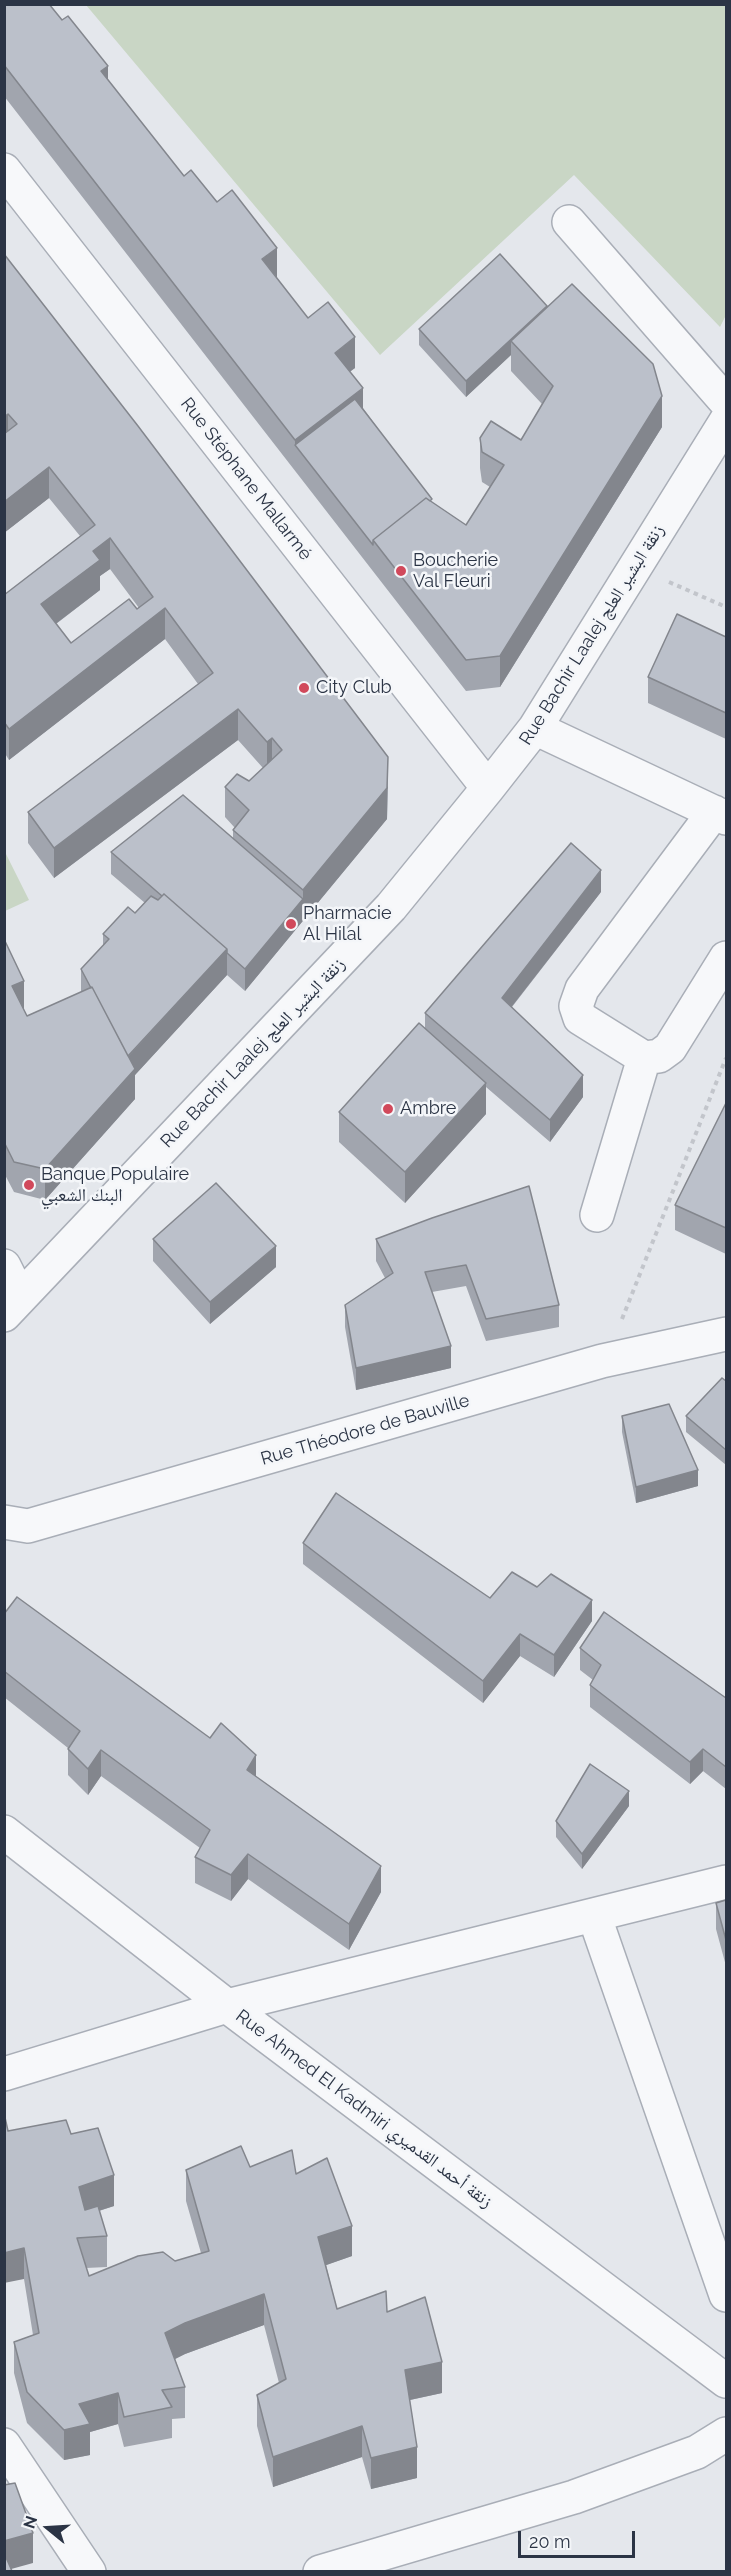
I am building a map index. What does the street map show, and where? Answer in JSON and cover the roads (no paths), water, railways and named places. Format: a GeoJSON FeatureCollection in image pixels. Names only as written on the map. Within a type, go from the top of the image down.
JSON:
{"type":"FeatureCollection","features":[{"type":"Feature","properties":{"kind":"street","name":"Rue Stéphane Mallarmé"},"geometry":{"type":"LineString","coordinates":[[4,170],[489,788]]}},
{"type":"Feature","properties":{"kind":"street"},"geometry":{"type":"LineString","coordinates":[[569,222],[726,402]]}},
{"type":"Feature","properties":{"kind":"street","name":"Rue Bachir Laalej زنقة البشير العلج"},"geometry":{"type":"LineString","coordinates":[[10,1300],[391,907],[489,788],[535,728],[726,421]]}},
{"type":"Feature","properties":{"kind":"street"},"geometry":{"type":"LineString","coordinates":[[535,728],[720,814],[582,989],[576,1006],[580,1018],[644,1058],[659,1056],[670,1048],[726,958]]}},
{"type":"Feature","properties":{"kind":"street"},"geometry":{"type":"LineString","coordinates":[[597,1215],[644,1058]]}},
{"type":"Feature","properties":{"kind":"street"},"geometry":{"type":"LineString","coordinates":[[4,1266],[10,1300]]}},
{"type":"Feature","properties":{"kind":"street","name":"Rue Théodore de Bauville"},"geometry":{"type":"LineString","coordinates":[[4,1522],[28,1526],[602,1361],[726,1334]]}},
{"type":"Feature","properties":{"kind":"street","name":"Rue Ahmed El Kadmiri زنقة أحمد القدميري"},"geometry":{"type":"LineString","coordinates":[[4,1832],[227,2006],[726,2381]]}},
{"type":"Feature","properties":{"kind":"street"},"geometry":{"type":"LineString","coordinates":[[4,2074],[227,2006],[726,1882]]}},
{"type":"Feature","properties":{"kind":"street"},"geometry":{"type":"LineString","coordinates":[[594,1915],[726,2295]]}},
{"type":"Feature","properties":{"kind":"street"},"geometry":{"type":"LineString","coordinates":[[320,2571],[574,2497],[697,2452],[726,2434]]}},
{"type":"Feature","properties":{"kind":"street"},"geometry":{"type":"LineString","coordinates":[[4,2445],[88,2571]]}},
{"type":"Feature","properties":{"kind":"place","name":"Boucherie Val Fleuri"},"geometry":{"type":"Point","coordinates":[401,571]}},
{"type":"Feature","properties":{"kind":"place","name":"City Club"},"geometry":{"type":"Point","coordinates":[304,688]}},
{"type":"Feature","properties":{"kind":"place","name":"Pharmacie Al Hilal"},"geometry":{"type":"Point","coordinates":[291,924]}},
{"type":"Feature","properties":{"kind":"place","name":"Ambre"},"geometry":{"type":"Point","coordinates":[388,1109]}},
{"type":"Feature","properties":{"kind":"place","name":"Banque Populaire البنك الشعبي"},"geometry":{"type":"Point","coordinates":[29,1185]}}]}
